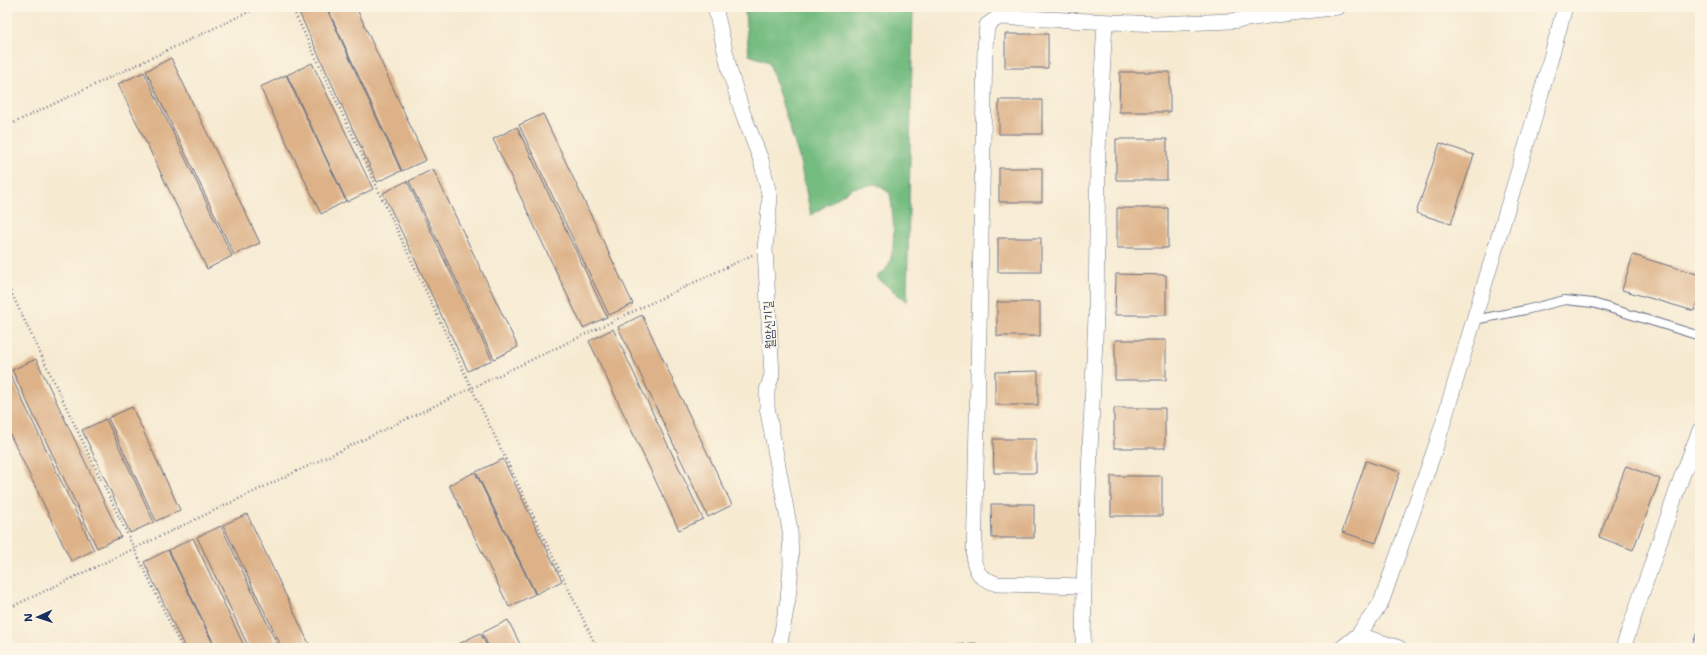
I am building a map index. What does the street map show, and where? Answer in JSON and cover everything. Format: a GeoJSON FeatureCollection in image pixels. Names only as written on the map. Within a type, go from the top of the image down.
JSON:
{"type":"FeatureCollection","features":[{"type":"Feature","properties":{"kind":"street","name":"월암신기길"},"geometry":{"type":"LineString","coordinates":[[715,7],[730,72],[742,111],[761,160],[770,198],[765,249],[772,375],[767,390],[767,407],[790,530],[791,566],[788,599],[779,648]]}},
{"type":"Feature","properties":{"kind":"street"},"geometry":{"type":"LineString","coordinates":[[1084,586],[996,584],[978,575],[974,562],[985,48],[987,25],[999,17],[1158,24],[1231,21],[1338,7]]}},
{"type":"Feature","properties":{"kind":"street"},"geometry":{"type":"LineString","coordinates":[[1342,648],[1358,635],[1381,603],[1437,443],[1532,126],[1565,7]]}},
{"type":"Feature","properties":{"kind":"street"},"geometry":{"type":"LineString","coordinates":[[1083,648],[1084,586],[1096,316],[1098,150],[1105,22]]}},
{"type":"Feature","properties":{"kind":"street"},"geometry":{"type":"LineString","coordinates":[[1623,648],[1681,479],[1700,430]]}},
{"type":"Feature","properties":{"kind":"street"},"geometry":{"type":"LineString","coordinates":[[1358,635],[1399,648]]}},
{"type":"Feature","properties":{"kind":"lane"},"geometry":{"type":"LineString","coordinates":[[1474,320],[1565,300],[1593,303],[1700,336]]}},
{"type":"Feature","properties":{"kind":"lane"},"geometry":{"type":"LineString","coordinates":[[1696,648],[1700,637]]}},
{"type":"Feature","properties":{"kind":"path"},"geometry":{"type":"LineString","coordinates":[[7,126],[259,7]]}},
{"type":"Feature","properties":{"kind":"path"},"geometry":{"type":"LineString","coordinates":[[292,7],[472,389],[597,648]]}},
{"type":"Feature","properties":{"kind":"path"},"geometry":{"type":"LineString","coordinates":[[7,609],[765,249]]}},
{"type":"Feature","properties":{"kind":"path"},"geometry":{"type":"LineString","coordinates":[[7,284],[182,648]]}},
{"type":"Feature","properties":{"kind":"green space"},"geometry":{"type":"Polygon","coordinates":[[[748,7],[913,7],[907,302],[876,277],[886,269],[890,262],[892,253],[894,232],[890,193],[876,184],[853,188],[811,215],[799,157],[769,62],[749,55],[745,13],[748,7]]]}},
{"type":"Feature","properties":{"kind":"building"},"geometry":{"type":"Polygon","coordinates":[[[326,7],[401,171],[377,182],[297,8],[326,7]]]}},
{"type":"Feature","properties":{"kind":"building"},"geometry":{"type":"Polygon","coordinates":[[[327,7],[356,7],[426,160],[402,171],[327,7]]]}},
{"type":"Feature","properties":{"kind":"building"},"geometry":{"type":"Polygon","coordinates":[[[1005,34],[1048,34],[1048,68],[1005,68],[1005,34]]]}},
{"type":"Feature","properties":{"kind":"building"},"geometry":{"type":"Polygon","coordinates":[[[171,58],[260,243],[234,255],[146,71],[171,58]]]}},
{"type":"Feature","properties":{"kind":"building"},"geometry":{"type":"Polygon","coordinates":[[[312,63],[373,189],[347,202],[287,75],[312,63]]]}},
{"type":"Feature","properties":{"kind":"building"},"geometry":{"type":"Polygon","coordinates":[[[144,72],[232,256],[207,269],[118,84],[144,72]]]}},
{"type":"Feature","properties":{"kind":"building"},"geometry":{"type":"Polygon","coordinates":[[[1120,72],[1170,72],[1170,112],[1119,112],[1120,72]]]}},
{"type":"Feature","properties":{"kind":"building"},"geometry":{"type":"Polygon","coordinates":[[[286,75],[346,201],[321,214],[260,87],[286,75]]]}},
{"type":"Feature","properties":{"kind":"building"},"geometry":{"type":"Polygon","coordinates":[[[999,100],[1042,100],[1042,134],[999,134],[999,100]]]}},
{"type":"Feature","properties":{"kind":"building"},"geometry":{"type":"Polygon","coordinates":[[[543,114],[633,304],[609,315],[519,125],[543,114]]]}},
{"type":"Feature","properties":{"kind":"building"},"geometry":{"type":"Polygon","coordinates":[[[517,127],[607,317],[583,328],[493,139],[517,127]]]}},
{"type":"Feature","properties":{"kind":"building"},"geometry":{"type":"Polygon","coordinates":[[[1116,139],[1167,139],[1167,180],[1116,180],[1116,139]]]}},
{"type":"Feature","properties":{"kind":"building"},"geometry":{"type":"Polygon","coordinates":[[[1440,143],[1474,155],[1451,224],[1416,213],[1440,143]]]}},
{"type":"Feature","properties":{"kind":"building"},"geometry":{"type":"Polygon","coordinates":[[[999,168],[1042,168],[1042,202],[999,202],[999,168]]]}},
{"type":"Feature","properties":{"kind":"building"},"geometry":{"type":"Polygon","coordinates":[[[433,169],[518,347],[494,359],[409,181],[433,169]]]}},
{"type":"Feature","properties":{"kind":"building"},"geometry":{"type":"Polygon","coordinates":[[[407,181],[492,360],[468,371],[383,193],[407,181]]]}},
{"type":"Feature","properties":{"kind":"building"},"geometry":{"type":"Polygon","coordinates":[[[1117,208],[1168,208],[1168,248],[1117,248],[1117,208]]]}},
{"type":"Feature","properties":{"kind":"building"},"geometry":{"type":"Polygon","coordinates":[[[998,238],[1041,238],[1041,272],[998,272],[998,238]]]}},
{"type":"Feature","properties":{"kind":"building"},"geometry":{"type":"Polygon","coordinates":[[[1633,255],[1700,275],[1700,291],[1694,311],[1622,290],[1633,255]]]}},
{"type":"Feature","properties":{"kind":"building"},"geometry":{"type":"Polygon","coordinates":[[[1116,274],[1166,275],[1166,315],[1115,315],[1116,274]]]}},
{"type":"Feature","properties":{"kind":"building"},"geometry":{"type":"Polygon","coordinates":[[[997,302],[1040,302],[1040,336],[997,336],[997,302]]]}},
{"type":"Feature","properties":{"kind":"building"},"geometry":{"type":"Polygon","coordinates":[[[642,315],[732,505],[708,517],[618,327],[642,315]]]}},
{"type":"Feature","properties":{"kind":"building"},"geometry":{"type":"Polygon","coordinates":[[[613,329],[703,519],[679,530],[589,341],[613,329]]]}},
{"type":"Feature","properties":{"kind":"building"},"geometry":{"type":"Polygon","coordinates":[[[1115,340],[1166,340],[1166,380],[1115,380],[1115,340]]]}},
{"type":"Feature","properties":{"kind":"building"},"geometry":{"type":"Polygon","coordinates":[[[36,359],[121,537],[97,548],[12,370],[36,359]]]}},
{"type":"Feature","properties":{"kind":"building"},"geometry":{"type":"Polygon","coordinates":[[[1038,371],[1038,405],[995,405],[995,372],[1038,371]]]}},
{"type":"Feature","properties":{"kind":"building"},"geometry":{"type":"Polygon","coordinates":[[[9,372],[94,550],[71,561],[7,428],[7,373],[9,372]]]}},
{"type":"Feature","properties":{"kind":"building"},"geometry":{"type":"Polygon","coordinates":[[[132,407],[180,510],[156,521],[108,418],[132,407]]]}},
{"type":"Feature","properties":{"kind":"building"},"geometry":{"type":"Polygon","coordinates":[[[1114,408],[1165,408],[1165,448],[1114,448],[1114,408]]]}},
{"type":"Feature","properties":{"kind":"building"},"geometry":{"type":"Polygon","coordinates":[[[106,419],[154,522],[130,533],[82,430],[106,419]]]}},
{"type":"Feature","properties":{"kind":"building"},"geometry":{"type":"Polygon","coordinates":[[[993,439],[1036,439],[1036,473],[994,473],[993,439]]]}},
{"type":"Feature","properties":{"kind":"building"},"geometry":{"type":"Polygon","coordinates":[[[503,459],[562,581],[536,594],[476,472],[503,459]]]}},
{"type":"Feature","properties":{"kind":"building"},"geometry":{"type":"Polygon","coordinates":[[[1366,461],[1400,472],[1376,543],[1342,532],[1366,461]]]}},
{"type":"Feature","properties":{"kind":"building"},"geometry":{"type":"Polygon","coordinates":[[[1626,466],[1660,479],[1633,550],[1599,537],[1626,466]]]}},
{"type":"Feature","properties":{"kind":"building"},"geometry":{"type":"Polygon","coordinates":[[[475,472],[535,594],[509,607],[449,485],[475,472]]]}},
{"type":"Feature","properties":{"kind":"building"},"geometry":{"type":"Polygon","coordinates":[[[1111,476],[1162,476],[1162,516],[1111,516],[1111,476]]]}},
{"type":"Feature","properties":{"kind":"building"},"geometry":{"type":"Polygon","coordinates":[[[991,504],[1034,504],[1034,538],[992,538],[991,504]]]}},
{"type":"Feature","properties":{"kind":"building"},"geometry":{"type":"Polygon","coordinates":[[[247,514],[311,648],[282,648],[223,525],[247,514]]]}},
{"type":"Feature","properties":{"kind":"building"},"geometry":{"type":"Polygon","coordinates":[[[221,526],[279,648],[249,648],[197,537],[221,526]]]}},
{"type":"Feature","properties":{"kind":"building"},"geometry":{"type":"Polygon","coordinates":[[[193,538],[245,648],[216,648],[169,550],[193,538]]]}},
{"type":"Feature","properties":{"kind":"building"},"geometry":{"type":"Polygon","coordinates":[[[168,550],[215,648],[185,648],[144,562],[168,550]]]}},
{"type":"Feature","properties":{"kind":"building"},"geometry":{"type":"Polygon","coordinates":[[[508,620],[522,648],[489,648],[482,633],[508,620]]]}},
{"type":"Feature","properties":{"kind":"building"},"geometry":{"type":"Polygon","coordinates":[[[480,633],[488,648],[455,648],[455,646],[480,633]]]}},
{"type":"Feature","properties":{"kind":"building"},"geometry":{"type":"Polygon","coordinates":[[[976,643],[977,648],[956,648],[956,644],[976,643]]]}}]}
